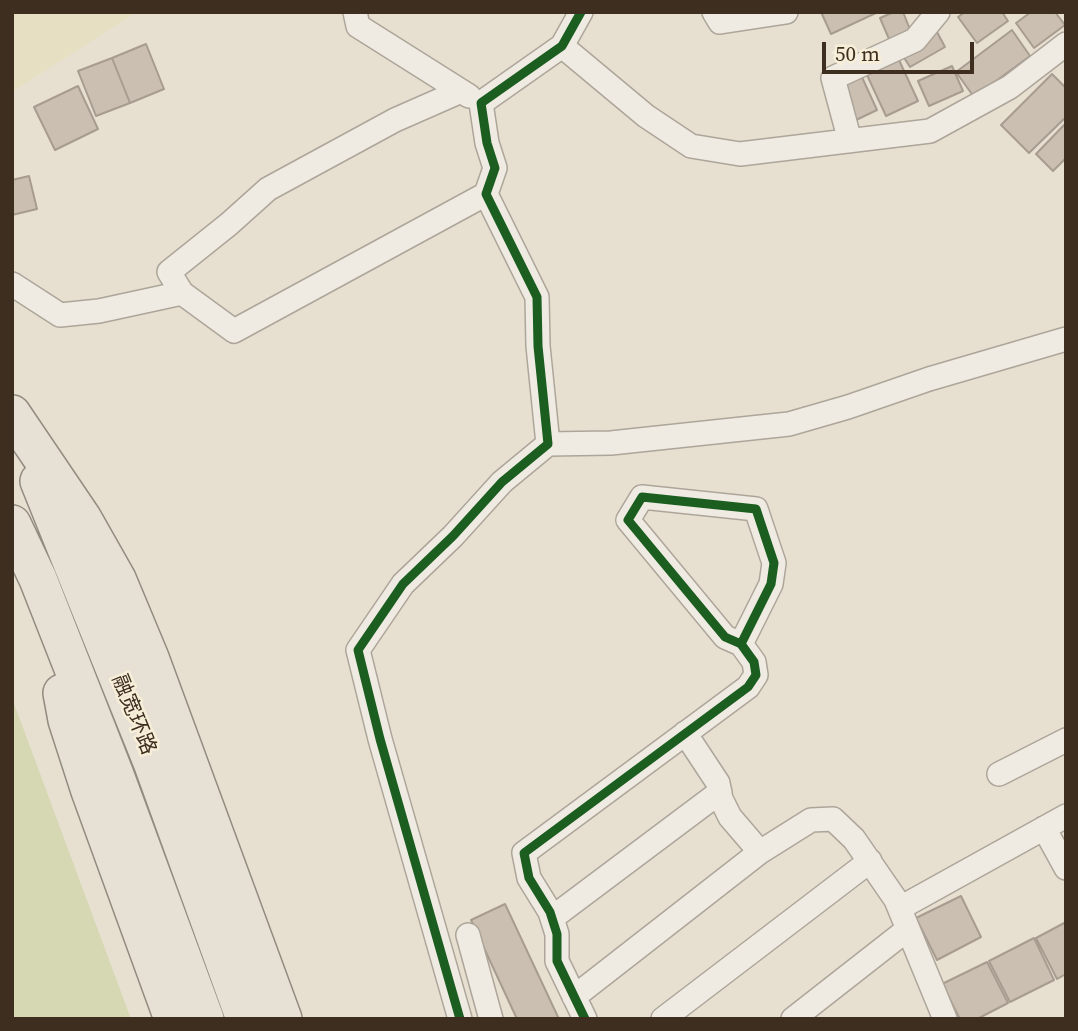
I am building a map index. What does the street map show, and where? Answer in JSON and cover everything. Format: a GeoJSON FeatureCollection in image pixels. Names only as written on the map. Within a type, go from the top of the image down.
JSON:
{"type":"FeatureCollection","features":[{"type":"Feature","properties":{"kind":"main road","name":"融宽环路"},"geometry":{"type":"LineString","coordinates":[[12,414],[152,762],[245,1019]]}},
{"type":"Feature","properties":{"kind":"main road"},"geometry":{"type":"LineString","coordinates":[[12,414],[83,520],[117,579],[150,658],[283,1019]]}},
{"type":"Feature","properties":{"kind":"main road","name":"融宽环路"},"geometry":{"type":"LineString","coordinates":[[12,524],[38,579],[115,775],[205,1019]]}},
{"type":"Feature","properties":{"kind":"main road"},"geometry":{"type":"LineString","coordinates":[[38,579],[67,720],[173,1019]]}},
{"type":"Feature","properties":{"kind":"street"},"geometry":{"type":"LineString","coordinates":[[355,12],[358,26],[471,97],[495,168],[486,194],[234,331],[182,293],[169,272],[268,189],[395,120],[471,97],[562,46],[581,12]]}},
{"type":"Feature","properties":{"kind":"street"},"geometry":{"type":"LineString","coordinates":[[714,12],[720,22],[786,12]]}},
{"type":"Feature","properties":{"kind":"street"},"geometry":{"type":"LineString","coordinates":[[850,141],[834,78],[915,40],[939,12]]}},
{"type":"Feature","properties":{"kind":"street"},"geometry":{"type":"LineString","coordinates":[[562,46],[646,116],[691,146],[740,154],[929,131],[1010,87],[1066,44]]}},
{"type":"Feature","properties":{"kind":"street"},"geometry":{"type":"LineString","coordinates":[[486,194],[537,297],[538,346],[548,444]]}},
{"type":"Feature","properties":{"kind":"street"},"geometry":{"type":"LineString","coordinates":[[12,284],[60,314],[99,311],[182,293]]}},
{"type":"Feature","properties":{"kind":"street"},"geometry":{"type":"LineString","coordinates":[[460,1019],[380,740],[358,650],[403,583],[453,536],[502,482],[548,444],[611,443],[789,424],[1066,339]]}},
{"type":"Feature","properties":{"kind":"street"},"geometry":{"type":"LineString","coordinates":[[585,1019],[557,961],[557,934],[552,918],[529,878],[524,853],[748,687],[756,675],[754,662],[741,644],[725,637],[628,520],[642,497],[755,509],[774,563],[771,584],[741,644]]}},
{"type":"Feature","properties":{"kind":"street"},"geometry":{"type":"LineString","coordinates":[[685,733],[718,783],[730,817],[760,852]]}},
{"type":"Feature","properties":{"kind":"street"},"geometry":{"type":"LineString","coordinates":[[999,774],[1066,740]]}},
{"type":"Feature","properties":{"kind":"street"},"geometry":{"type":"LineString","coordinates":[[552,918],[720,792]]}},
{"type":"Feature","properties":{"kind":"street"},"geometry":{"type":"LineString","coordinates":[[793,1019],[904,919],[1066,816]]}},
{"type":"Feature","properties":{"kind":"street"},"geometry":{"type":"LineString","coordinates":[[574,997],[760,852],[811,820],[833,819],[854,839],[870,861],[904,919],[936,1015]]}},
{"type":"Feature","properties":{"kind":"street"},"geometry":{"type":"LineString","coordinates":[[1044,828],[1066,868]]}},
{"type":"Feature","properties":{"kind":"street"},"geometry":{"type":"LineString","coordinates":[[663,1019],[870,861]]}},
{"type":"Feature","properties":{"kind":"street"},"geometry":{"type":"LineString","coordinates":[[468,935],[491,1019]]}},
{"type":"Feature","properties":{"kind":"shaded area"},"geometry":{"type":"Polygon","coordinates":[[[12,12],[137,12],[12,92],[12,12]]]}},
{"type":"Feature","properties":{"kind":"green space"},"geometry":{"type":"Polygon","coordinates":[[[12,698],[131,1019],[12,1019],[12,698]]]}},
{"type":"Feature","properties":{"kind":"building"},"geometry":{"type":"Polygon","coordinates":[[[821,12],[878,12],[831,34],[821,12]]]}},
{"type":"Feature","properties":{"kind":"building"},"geometry":{"type":"Polygon","coordinates":[[[894,12],[903,12],[913,37],[892,46],[880,18],[894,12]]]}},
{"type":"Feature","properties":{"kind":"building"},"geometry":{"type":"Polygon","coordinates":[[[965,12],[1002,12],[1008,21],[977,43],[958,17],[965,12]]]}},
{"type":"Feature","properties":{"kind":"building"},"geometry":{"type":"Polygon","coordinates":[[[1031,12],[1055,12],[1065,25],[1034,48],[1016,23],[1031,12]]]}},
{"type":"Feature","properties":{"kind":"building"},"geometry":{"type":"Polygon","coordinates":[[[1012,30],[1030,56],[974,97],[956,72],[1012,30]]]}},
{"type":"Feature","properties":{"kind":"building"},"geometry":{"type":"Polygon","coordinates":[[[937,32],[945,47],[910,67],[901,53],[937,32]]]}},
{"type":"Feature","properties":{"kind":"building"},"geometry":{"type":"Polygon","coordinates":[[[146,44],[164,89],[130,103],[112,58],[146,44]]]}},
{"type":"Feature","properties":{"kind":"building"},"geometry":{"type":"Polygon","coordinates":[[[112,58],[130,103],[96,116],[78,71],[112,58]]]}},
{"type":"Feature","properties":{"kind":"building"},"geometry":{"type":"Polygon","coordinates":[[[899,60],[918,101],[886,116],[867,75],[899,60]]]}},
{"type":"Feature","properties":{"kind":"building"},"geometry":{"type":"Polygon","coordinates":[[[952,66],[963,91],[929,106],[918,81],[952,66]]]}},
{"type":"Feature","properties":{"kind":"building"},"geometry":{"type":"Polygon","coordinates":[[[1052,74],[1066,88],[1066,117],[1029,153],[1001,125],[1052,74]]]}},
{"type":"Feature","properties":{"kind":"building"},"geometry":{"type":"Polygon","coordinates":[[[861,75],[877,110],[854,121],[838,85],[861,75]]]}},
{"type":"Feature","properties":{"kind":"building"},"geometry":{"type":"Polygon","coordinates":[[[78,86],[98,129],[55,150],[34,107],[78,86]]]}},
{"type":"Feature","properties":{"kind":"building"},"geometry":{"type":"Polygon","coordinates":[[[1066,123],[1066,158],[1053,171],[1036,154],[1066,123]]]}},
{"type":"Feature","properties":{"kind":"building"},"geometry":{"type":"Polygon","coordinates":[[[29,176],[37,209],[12,215],[12,180],[29,176]]]}},
{"type":"Feature","properties":{"kind":"building"},"geometry":{"type":"Polygon","coordinates":[[[961,896],[981,937],[937,960],[916,918],[961,896]]]}},
{"type":"Feature","properties":{"kind":"building"},"geometry":{"type":"Polygon","coordinates":[[[505,904],[559,1019],[517,1019],[471,920],[505,904]]]}},
{"type":"Feature","properties":{"kind":"building"},"geometry":{"type":"Polygon","coordinates":[[[1066,922],[1066,974],[1057,979],[1036,938],[1066,922]]]}},
{"type":"Feature","properties":{"kind":"building"},"geometry":{"type":"Polygon","coordinates":[[[1034,938],[1054,980],[1010,1002],[989,961],[1034,938]]]}},
{"type":"Feature","properties":{"kind":"building"},"geometry":{"type":"Polygon","coordinates":[[[987,962],[1008,1003],[977,1019],[960,1019],[942,984],[987,962]]]}},
{"type":"Feature","properties":{"kind":"cycle path"},"geometry":{"type":"LineString","coordinates":[[460,1019],[380,739],[358,650],[403,584],[453,536],[502,482],[548,444],[538,346],[537,297],[486,194],[495,168],[487,143],[481,103],[562,46],[581,12]]}},
{"type":"Feature","properties":{"kind":"cycle path"},"geometry":{"type":"LineString","coordinates":[[585,1019],[557,961],[557,934],[550,912],[529,878],[524,853],[748,687],[756,675],[754,662],[741,644],[725,637],[628,520],[642,497],[756,509],[774,563],[771,584],[741,644]]}}]}
